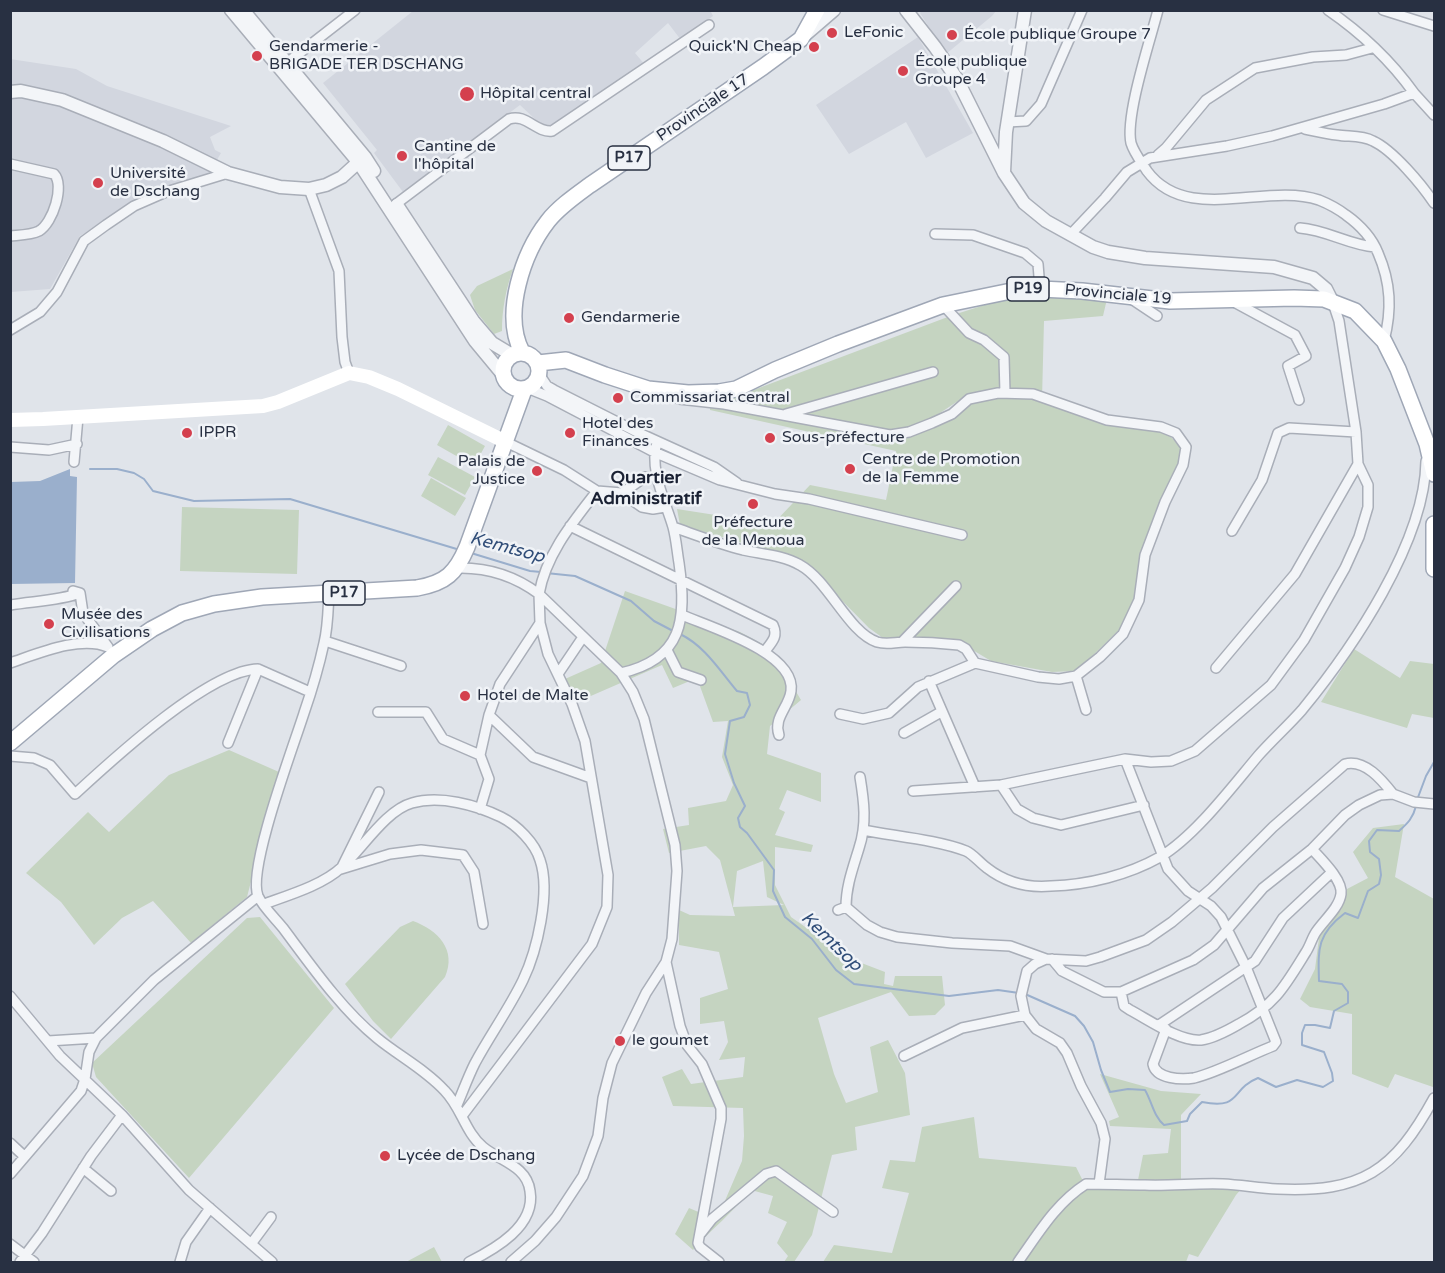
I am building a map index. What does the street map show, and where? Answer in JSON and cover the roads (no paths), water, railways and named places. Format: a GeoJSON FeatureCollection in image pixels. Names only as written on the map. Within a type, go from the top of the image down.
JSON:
{"type":"FeatureCollection","features":[{"type":"Feature","properties":{"kind":"main road","name":"Provinciale 17"},"geometry":{"type":"LineString","coordinates":[[517,353],[514,325],[518,285],[537,237],[549,219],[590,185],[801,39],[817,10]]}},
{"type":"Feature","properties":{"kind":"main road","name":"Provinciale 19"},"geometry":{"type":"LineString","coordinates":[[539,368],[567,360],[631,384],[661,390],[703,394],[736,388],[828,348],[943,305],[982,296],[1040,289],[1082,291],[1170,301],[1310,297],[1324,299],[1355,311],[1384,341],[1398,369],[1434,465]]}},
{"type":"Feature","properties":{"kind":"main road"},"geometry":{"type":"LineString","coordinates":[[462,558],[525,389],[535,383],[539,368],[531,355],[517,353],[504,364],[504,375],[511,386],[525,389]]}},
{"type":"Feature","properties":{"kind":"main road"},"geometry":{"type":"LineString","coordinates":[[10,420],[263,406],[349,373],[369,377],[398,389],[506,442]]}},
{"type":"Feature","properties":{"kind":"main road"},"geometry":{"type":"LineString","coordinates":[[1434,524],[1434,568]]}},
{"type":"Feature","properties":{"kind":"main road","name":"P17"},"geometry":{"type":"LineString","coordinates":[[10,743],[111,651],[167,620],[196,609],[262,597],[435,585],[446,578],[462,558]]}},
{"type":"Feature","properties":{"kind":"street"},"geometry":{"type":"LineString","coordinates":[[231,10],[284,65]]}},
{"type":"Feature","properties":{"kind":"street"},"geometry":{"type":"LineString","coordinates":[[243,10],[284,65],[396,204],[451,294],[475,340],[504,375]]}},
{"type":"Feature","properties":{"kind":"street"},"geometry":{"type":"LineString","coordinates":[[284,65],[355,10]]}},
{"type":"Feature","properties":{"kind":"street"},"geometry":{"type":"LineString","coordinates":[[801,39],[834,10]]}},
{"type":"Feature","properties":{"kind":"street"},"geometry":{"type":"LineString","coordinates":[[906,10],[957,79],[1004,173],[1024,203],[1046,221],[1093,248],[1108,252],[1144,258],[1275,267],[1313,278],[1326,289],[1334,303],[1339,321],[1356,432],[1358,464],[1368,485],[1368,507],[1359,537],[1312,628],[1271,685],[1195,751],[1171,761],[1151,762],[1125,759],[1001,785],[913,791]]}},
{"type":"Feature","properties":{"kind":"street"},"geometry":{"type":"LineString","coordinates":[[1004,173],[1007,122],[1025,10]]}},
{"type":"Feature","properties":{"kind":"street"},"geometry":{"type":"LineString","coordinates":[[1007,122],[1026,121],[1041,104],[1082,10]]}},
{"type":"Feature","properties":{"kind":"street"},"geometry":{"type":"LineString","coordinates":[[1158,10],[1130,124],[1132,145],[1142,163],[1160,185],[1179,196],[1197,199],[1289,196],[1317,199],[1334,206],[1356,223],[1375,247],[1384,267],[1390,296],[1390,318],[1384,341]]}},
{"type":"Feature","properties":{"kind":"street"},"geometry":{"type":"LineString","coordinates":[[1328,10],[1363,36],[1434,115]]}},
{"type":"Feature","properties":{"kind":"street"},"geometry":{"type":"LineString","coordinates":[[1383,10],[1434,26]]}},
{"type":"Feature","properties":{"kind":"street"},"geometry":{"type":"LineString","coordinates":[[396,204],[509,119],[521,117],[544,130],[552,131],[709,26]]}},
{"type":"Feature","properties":{"kind":"street"},"geometry":{"type":"LineString","coordinates":[[1158,156],[1206,100],[1255,68],[1313,57],[1346,55],[1372,48]]}},
{"type":"Feature","properties":{"kind":"street"},"geometry":{"type":"LineString","coordinates":[[10,92],[41,95],[95,112],[163,141],[228,173],[280,187],[309,189],[334,181],[362,160]]}},
{"type":"Feature","properties":{"kind":"street"},"geometry":{"type":"LineString","coordinates":[[1070,235],[1127,172],[1149,158],[1227,146],[1302,128],[1414,93]]}},
{"type":"Feature","properties":{"kind":"street"},"geometry":{"type":"LineString","coordinates":[[1302,128],[1373,141],[1406,169],[1424,188],[1434,203]]}},
{"type":"Feature","properties":{"kind":"street"},"geometry":{"type":"LineString","coordinates":[[362,160],[451,294],[492,343],[517,353]]}},
{"type":"Feature","properties":{"kind":"street"},"geometry":{"type":"LineString","coordinates":[[10,164],[54,174],[59,179],[59,185],[53,212],[44,227],[30,234],[10,236]]}},
{"type":"Feature","properties":{"kind":"street"},"geometry":{"type":"LineString","coordinates":[[10,330],[40,312],[57,292],[84,241],[106,225],[134,206],[166,192],[228,173]]}},
{"type":"Feature","properties":{"kind":"street"},"geometry":{"type":"LineString","coordinates":[[309,189],[339,271],[342,337],[345,362],[349,373]]}},
{"type":"Feature","properties":{"kind":"street"},"geometry":{"type":"LineString","coordinates":[[1300,228],[1316,230],[1355,245],[1375,247]]}},
{"type":"Feature","properties":{"kind":"street"},"geometry":{"type":"LineString","coordinates":[[935,234],[973,235],[1026,253],[1038,264],[1040,289]]}},
{"type":"Feature","properties":{"kind":"street"},"geometry":{"type":"LineString","coordinates":[[1128,297],[1157,316]]}},
{"type":"Feature","properties":{"kind":"street"},"geometry":{"type":"LineString","coordinates":[[1229,300],[1295,335],[1306,356],[1288,366],[1299,400]]}},
{"type":"Feature","properties":{"kind":"street"},"geometry":{"type":"LineString","coordinates":[[943,305],[969,333],[984,340],[1004,357],[1005,393]]}},
{"type":"Feature","properties":{"kind":"street"},"geometry":{"type":"LineString","coordinates":[[539,368],[547,386],[720,480],[962,535]]}},
{"type":"Feature","properties":{"kind":"street"},"geometry":{"type":"LineString","coordinates":[[784,415],[933,372]]}},
{"type":"Feature","properties":{"kind":"street"},"geometry":{"type":"LineString","coordinates":[[525,389],[546,396],[656,447]]}},
{"type":"Feature","properties":{"kind":"street"},"geometry":{"type":"LineString","coordinates":[[661,390],[679,399],[724,404],[890,435],[909,432],[952,414],[969,399],[998,393],[1033,394],[1107,420],[1161,427],[1176,433],[1186,447],[1183,465],[1165,502],[1145,555],[1138,600],[1123,634],[1100,657],[1076,676],[1048,678],[975,663],[929,681],[910,692],[889,713],[863,719],[840,714]]}},
{"type":"Feature","properties":{"kind":"street"},"geometry":{"type":"LineString","coordinates":[[74,462],[78,417]]}},
{"type":"Feature","properties":{"kind":"street"},"geometry":{"type":"LineString","coordinates":[[1232,531],[1262,480],[1278,433],[1289,428],[1356,432]]}},
{"type":"Feature","properties":{"kind":"street"},"geometry":{"type":"LineString","coordinates":[[506,442],[564,470],[597,491],[622,493],[642,507],[653,509],[665,507]]}},
{"type":"Feature","properties":{"kind":"street"},"geometry":{"type":"LineString","coordinates":[[10,447],[49,450],[76,444]]}},
{"type":"Feature","properties":{"kind":"street"},"geometry":{"type":"LineString","coordinates":[[863,830],[968,852],[1005,880],[1028,885],[1051,886],[1117,875],[1135,869],[1162,855],[1216,806],[1260,754],[1301,711],[1331,673],[1376,604],[1401,555],[1419,504],[1426,477],[1427,444]]}},
{"type":"Feature","properties":{"kind":"street"},"geometry":{"type":"LineString","coordinates":[[621,673],[640,669],[654,662],[667,650],[676,635],[682,615],[681,582],[673,527],[657,476],[656,447]]}},
{"type":"Feature","properties":{"kind":"street"},"geometry":{"type":"LineString","coordinates":[[1216,668],[1295,574],[1358,464]]}},
{"type":"Feature","properties":{"kind":"street"},"geometry":{"type":"LineString","coordinates":[[622,493],[645,477],[657,476]]}},
{"type":"Feature","properties":{"kind":"street"},"geometry":{"type":"LineString","coordinates":[[462,1116],[592,944],[607,908],[608,875],[585,741],[572,704],[548,654],[540,622],[539,594],[544,574],[570,526],[597,491]]}},
{"type":"Feature","properties":{"kind":"street"},"geometry":{"type":"LineString","coordinates":[[570,526],[773,625],[776,632],[775,639],[765,651]]}},
{"type":"Feature","properties":{"kind":"street"},"geometry":{"type":"LineString","coordinates":[[673,527],[801,565],[818,580],[868,637],[883,643],[960,645],[966,649],[975,663]]}},
{"type":"Feature","properties":{"kind":"street"},"geometry":{"type":"LineString","coordinates":[[462,558],[472,568],[505,575],[527,585],[621,673],[633,692],[644,719],[675,845],[677,871],[672,939],[666,962],[646,993],[612,1063],[603,1098],[598,1136],[583,1176],[556,1217],[535,1241],[510,1263]]}},
{"type":"Feature","properties":{"kind":"street"},"geometry":{"type":"LineString","coordinates":[[902,642],[956,586]]}},
{"type":"Feature","properties":{"kind":"street"},"geometry":{"type":"LineString","coordinates":[[10,605],[44,599],[63,599],[76,592],[83,613],[111,651]]}},
{"type":"Feature","properties":{"kind":"street"},"geometry":{"type":"LineString","coordinates":[[328,593],[325,641],[274,803],[259,862],[261,900],[329,989],[367,1029],[429,1075],[457,1105],[472,1136],[483,1147],[518,1169],[528,1180],[531,1193],[530,1204],[524,1219],[514,1232],[489,1252],[469,1263]]}},
{"type":"Feature","properties":{"kind":"street"},"geometry":{"type":"LineString","coordinates":[[682,615],[765,651],[789,677],[791,689],[788,702],[777,724],[779,735]]}},
{"type":"Feature","properties":{"kind":"street"},"geometry":{"type":"LineString","coordinates":[[480,809],[489,779],[480,755],[489,715],[500,684],[540,622]]}},
{"type":"Feature","properties":{"kind":"street"},"geometry":{"type":"LineString","coordinates":[[558,674],[583,637]]}},
{"type":"Feature","properties":{"kind":"street"},"geometry":{"type":"LineString","coordinates":[[325,641],[401,666]]}},
{"type":"Feature","properties":{"kind":"street"},"geometry":{"type":"LineString","coordinates":[[10,663],[62,647],[88,643],[100,644],[111,651]]}},
{"type":"Feature","properties":{"kind":"street"},"geometry":{"type":"LineString","coordinates":[[667,650],[678,672],[701,680]]}},
{"type":"Feature","properties":{"kind":"street"},"geometry":{"type":"LineString","coordinates":[[10,756],[34,758],[50,765],[75,794],[122,751],[206,687],[249,669],[258,669],[310,692]]}},
{"type":"Feature","properties":{"kind":"street"},"geometry":{"type":"LineString","coordinates":[[228,743],[258,669]]}},
{"type":"Feature","properties":{"kind":"street"},"geometry":{"type":"LineString","coordinates":[[1076,676],[1086,710]]}},
{"type":"Feature","properties":{"kind":"street"},"geometry":{"type":"LineString","coordinates":[[929,681],[975,787]]}},
{"type":"Feature","properties":{"kind":"street"},"geometry":{"type":"LineString","coordinates":[[378,712],[426,712],[443,739],[480,755]]}},
{"type":"Feature","properties":{"kind":"street"},"geometry":{"type":"LineString","coordinates":[[904,733],[941,712]]}},
{"type":"Feature","properties":{"kind":"street"},"geometry":{"type":"LineString","coordinates":[[489,715],[533,757],[591,778]]}},
{"type":"Feature","properties":{"kind":"street"},"geometry":{"type":"LineString","coordinates":[[1125,759],[1168,869],[1188,891],[1200,898],[1221,917],[1246,968],[1276,1041],[1273,1046],[1194,1078],[1158,1074],[1153,1064],[1163,1027],[1246,968],[1255,961],[1283,918],[1332,872]]}},
{"type":"Feature","properties":{"kind":"street"},"geometry":{"type":"LineString","coordinates":[[860,777],[865,814],[863,830],[842,909],[880,932],[897,937],[1010,946],[1049,959],[1086,961],[1125,949],[1157,934],[1212,888],[1274,827],[1345,764],[1352,762],[1361,764],[1393,794]]}},
{"type":"Feature","properties":{"kind":"street"},"geometry":{"type":"LineString","coordinates":[[1001,785],[1017,809],[1033,818],[1061,825],[1144,805]]}},
{"type":"Feature","properties":{"kind":"street"},"geometry":{"type":"LineString","coordinates":[[341,869],[379,792]]}},
{"type":"Feature","properties":{"kind":"street"},"geometry":{"type":"LineString","coordinates":[[1049,959],[1062,971],[1104,992],[1121,992],[1193,960],[1214,945],[1263,888],[1312,849],[1359,805],[1380,795],[1393,794],[1418,802],[1434,804]]}},
{"type":"Feature","properties":{"kind":"street"},"geometry":{"type":"LineString","coordinates":[[341,869],[391,816],[411,803],[433,800],[480,809],[510,821],[526,837],[540,859],[544,883],[542,912],[535,945],[524,979],[475,1063],[457,1105]]}},
{"type":"Feature","properties":{"kind":"street"},"geometry":{"type":"LineString","coordinates":[[1121,992],[1124,1006],[1185,1039],[1200,1040],[1215,1036],[1263,1010],[1283,987],[1341,895],[1341,886],[1312,849]]}},
{"type":"Feature","properties":{"kind":"street"},"geometry":{"type":"LineString","coordinates":[[10,1174],[81,1091],[86,1079],[89,1052],[96,1038],[154,980],[261,900],[305,889],[341,869],[390,854],[421,850],[463,855],[474,872],[483,924]]}},
{"type":"Feature","properties":{"kind":"street"},"geometry":{"type":"LineString","coordinates":[[1049,959],[1035,964],[1027,971],[1021,996],[1025,1015],[1036,1029],[1060,1043],[1068,1053],[1081,1086],[1101,1123],[1105,1139],[1099,1184]]}},
{"type":"Feature","properties":{"kind":"street"},"geometry":{"type":"LineString","coordinates":[[666,962],[683,1035],[687,1045],[702,1064],[721,1108],[721,1119],[698,1243],[719,1263]]}},
{"type":"Feature","properties":{"kind":"street"},"geometry":{"type":"LineString","coordinates":[[10,996],[60,1056],[123,1115],[189,1190],[272,1263]]}},
{"type":"Feature","properties":{"kind":"street"},"geometry":{"type":"LineString","coordinates":[[904,1056],[962,1028],[1025,1015]]}},
{"type":"Feature","properties":{"kind":"street"},"geometry":{"type":"LineString","coordinates":[[48,1041],[96,1038]]}},
{"type":"Feature","properties":{"kind":"street"},"geometry":{"type":"LineString","coordinates":[[1018,1263],[1054,1210],[1086,1184],[1221,1184],[1318,1189],[1360,1180],[1380,1168],[1411,1137],[1434,1098]]}},
{"type":"Feature","properties":{"kind":"street"},"geometry":{"type":"LineString","coordinates":[[23,1260],[83,1168],[123,1115]]}},
{"type":"Feature","properties":{"kind":"street"},"geometry":{"type":"LineString","coordinates":[[10,1143],[24,1156]]}},
{"type":"Feature","properties":{"kind":"street"},"geometry":{"type":"LineString","coordinates":[[83,1168],[111,1191]]}},
{"type":"Feature","properties":{"kind":"street"},"geometry":{"type":"LineString","coordinates":[[699,1234],[712,1219],[772,1171],[776,1171],[833,1212]]}},
{"type":"Feature","properties":{"kind":"street"},"geometry":{"type":"LineString","coordinates":[[180,1263],[186,1242],[210,1209]]}},
{"type":"Feature","properties":{"kind":"street"},"geometry":{"type":"LineString","coordinates":[[251,1244],[271,1217]]}},
{"type":"Feature","properties":{"kind":"street"},"geometry":{"type":"LineString","coordinates":[[10,1244],[23,1260],[34,1263]]}},
{"type":"Feature","properties":{"kind":"water"},"geometry":{"type":"Polygon","coordinates":[[[70,469],[70,476],[77,477],[75,583],[11,584],[11,482],[40,481],[70,469]]]}},
{"type":"Feature","properties":{"kind":"waterway","name":"Kemtsop"},"geometry":{"type":"LineString","coordinates":[[90,469],[117,469],[134,473],[144,479],[153,491],[194,501],[290,499],[460,550]]}},
{"type":"Feature","properties":{"kind":"waterway","name":"Kemtsop"},"geometry":{"type":"LineString","coordinates":[[471,553],[530,571],[541,572]]}},
{"type":"Feature","properties":{"kind":"waterway","name":"Kemtsop"},"geometry":{"type":"LineString","coordinates":[[546,573],[575,576],[631,601],[654,621],[675,632]]}},
{"type":"Feature","properties":{"kind":"waterway","name":"Kemtsop"},"geometry":{"type":"LineString","coordinates":[[680,634],[705,652],[737,691],[747,693],[750,705],[744,717],[730,721],[725,754],[734,783],[745,806],[738,818],[740,827],[774,870],[773,891],[785,917],[812,939],[836,970],[854,984],[949,996],[998,990],[1019,993]]}},
{"type":"Feature","properties":{"kind":"waterway","name":"Kemtsop"},"geometry":{"type":"LineString","coordinates":[[1417,800],[1434,762]]}},
{"type":"Feature","properties":{"kind":"waterway","name":"Kemtsop"},"geometry":{"type":"LineString","coordinates":[[1025,994],[1075,1016],[1093,1042],[1110,1092],[1128,1089],[1145,1090],[1155,1114],[1164,1125],[1187,1121],[1190,1114],[1202,1102],[1215,1104],[1230,1101],[1249,1083],[1258,1078],[1276,1087],[1297,1080],[1323,1087],[1333,1081],[1324,1052],[1302,1045],[1302,1033],[1305,1025],[1330,1028],[1334,1011],[1348,1003],[1348,992],[1342,984],[1319,981],[1321,943],[1329,928],[1345,913],[1358,918],[1368,891],[1379,884],[1381,875],[1379,859],[1370,852],[1369,841],[1377,830],[1399,831],[1410,820],[1416,806]]}},
{"type":"Feature","properties":{"kind":"place","name":"LeFonic"},"geometry":{"type":"Point","coordinates":[832,33]}},
{"type":"Feature","properties":{"kind":"place","name":"École publique Groupe 7"},"geometry":{"type":"Point","coordinates":[952,35]}},
{"type":"Feature","properties":{"kind":"place","name":"Quick'N Cheap"},"geometry":{"type":"Point","coordinates":[814,47]}},
{"type":"Feature","properties":{"kind":"place","name":"Gendarmerie - BRIGADE TER DSCHANG"},"geometry":{"type":"Point","coordinates":[257,56]}},
{"type":"Feature","properties":{"kind":"place","name":"École publique Groupe 4"},"geometry":{"type":"Point","coordinates":[903,71]}},
{"type":"Feature","properties":{"kind":"place","name":"Hôpital central"},"geometry":{"type":"Point","coordinates":[467,94]}},
{"type":"Feature","properties":{"kind":"place","name":"Cantine de l'hôpital"},"geometry":{"type":"Point","coordinates":[402,156]}},
{"type":"Feature","properties":{"kind":"place","name":"Université de Dschang"},"geometry":{"type":"Point","coordinates":[98,183]}},
{"type":"Feature","properties":{"kind":"place","name":"Gendarmerie"},"geometry":{"type":"Point","coordinates":[569,318]}},
{"type":"Feature","properties":{"kind":"place","name":"Commissariat central"},"geometry":{"type":"Point","coordinates":[618,398]}},
{"type":"Feature","properties":{"kind":"place","name":"IPPR"},"geometry":{"type":"Point","coordinates":[187,433]}},
{"type":"Feature","properties":{"kind":"place","name":"Hotel des Finances"},"geometry":{"type":"Point","coordinates":[570,433]}},
{"type":"Feature","properties":{"kind":"place","name":"Sous-préfecture"},"geometry":{"type":"Point","coordinates":[770,438]}},
{"type":"Feature","properties":{"kind":"place","name":"Centre de Promotion de la Femme"},"geometry":{"type":"Point","coordinates":[850,469]}},
{"type":"Feature","properties":{"kind":"place","name":"Palais de Justice"},"geometry":{"type":"Point","coordinates":[537,471]}},
{"type":"Feature","properties":{"kind":"place","name":"Préfecture de la Menoua"},"geometry":{"type":"Point","coordinates":[753,504]}},
{"type":"Feature","properties":{"kind":"place","name":"Musée des Civilisations"},"geometry":{"type":"Point","coordinates":[49,624]}},
{"type":"Feature","properties":{"kind":"place","name":"Hotel de Malte"},"geometry":{"type":"Point","coordinates":[465,696]}},
{"type":"Feature","properties":{"kind":"place","name":"le goumet"},"geometry":{"type":"Point","coordinates":[620,1041]}},
{"type":"Feature","properties":{"kind":"place","name":"Lycée de Dschang"},"geometry":{"type":"Point","coordinates":[385,1156]}},
{"type":"Feature","properties":{"kind":"district","name":"Quartier Administratif"},"geometry":{"type":"Point","coordinates":[646,488]}}]}
